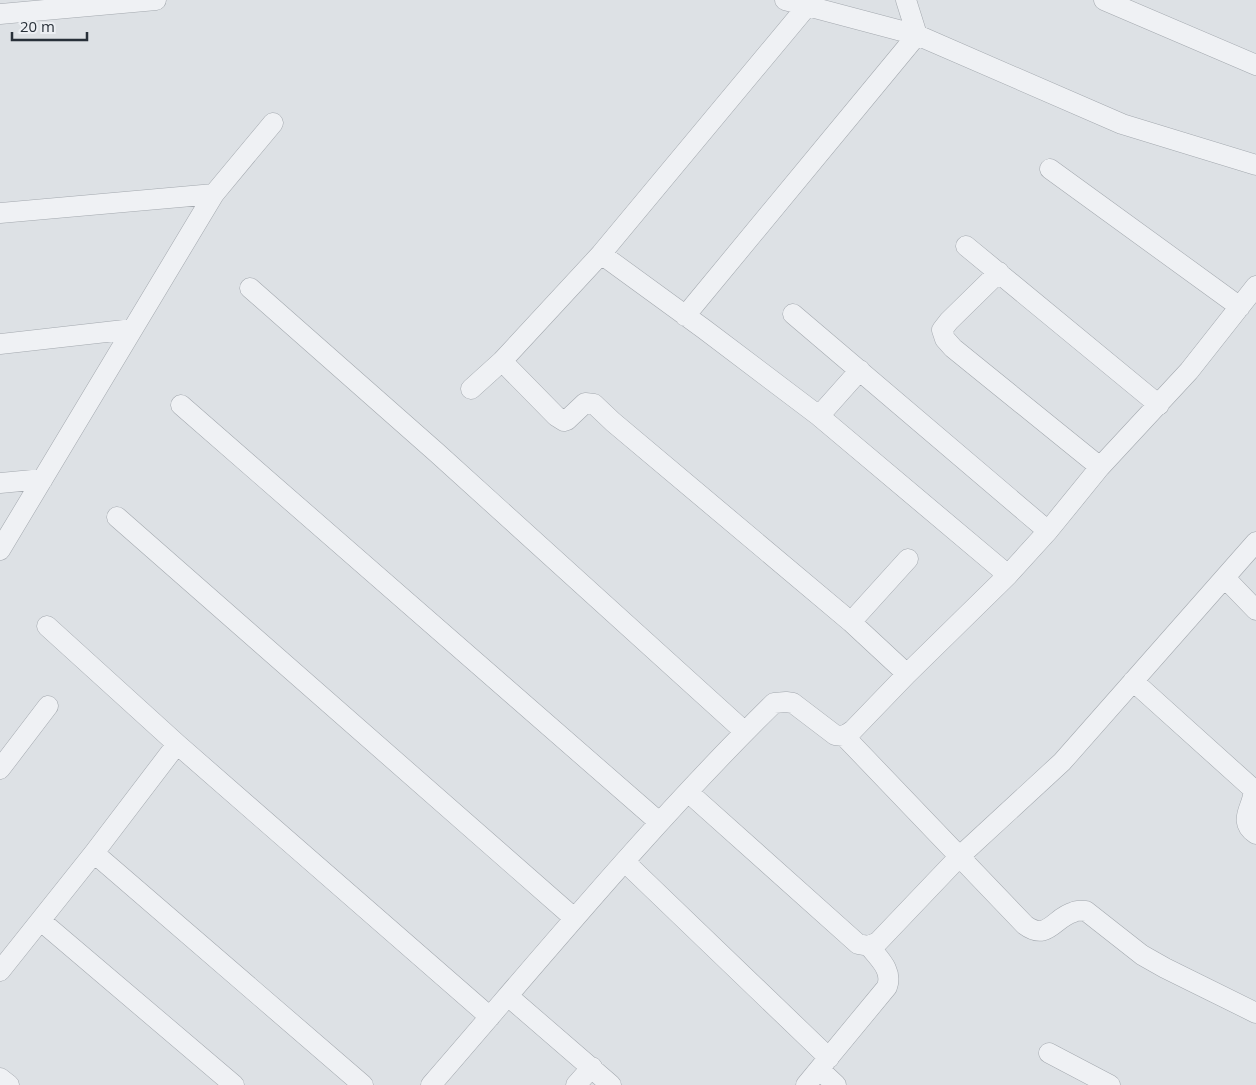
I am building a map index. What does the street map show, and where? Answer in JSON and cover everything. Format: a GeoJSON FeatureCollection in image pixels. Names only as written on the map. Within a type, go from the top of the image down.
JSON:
{"type":"FeatureCollection","features":[{"type":"Feature","properties":{"kind":"street"},"geometry":{"type":"LineString","coordinates":[[0,14],[156,0]]}},
{"type":"Feature","properties":{"kind":"street"},"geometry":{"type":"LineString","coordinates":[[785,0],[917,35],[1122,124],[1256,165]]}},
{"type":"Feature","properties":{"kind":"street"},"geometry":{"type":"LineString","coordinates":[[906,0],[917,35]]}},
{"type":"Feature","properties":{"kind":"street"},"geometry":{"type":"LineString","coordinates":[[1104,0],[1256,65]]}},
{"type":"Feature","properties":{"kind":"street"},"geometry":{"type":"LineString","coordinates":[[471,389],[502,361],[601,254],[808,5]]}},
{"type":"Feature","properties":{"kind":"street"},"geometry":{"type":"LineString","coordinates":[[685,316],[917,35]]}},
{"type":"Feature","properties":{"kind":"street"},"geometry":{"type":"LineString","coordinates":[[0,550],[214,194],[273,123]]}},
{"type":"Feature","properties":{"kind":"street"},"geometry":{"type":"LineString","coordinates":[[1050,169],[1240,307]]}},
{"type":"Feature","properties":{"kind":"street"},"geometry":{"type":"LineString","coordinates":[[0,214],[214,194]]}},
{"type":"Feature","properties":{"kind":"street"},"geometry":{"type":"LineString","coordinates":[[966,246],[1159,405]]}},
{"type":"Feature","properties":{"kind":"street"},"geometry":{"type":"LineString","coordinates":[[601,254],[819,416],[1008,575]]}},
{"type":"Feature","properties":{"kind":"street"},"geometry":{"type":"LineString","coordinates":[[999,272],[949,321],[942,330],[945,339],[953,348],[1100,467]]}},
{"type":"Feature","properties":{"kind":"street"},"geometry":{"type":"LineString","coordinates":[[431,1085],[659,822],[744,732],[774,704],[793,703],[835,735],[844,736],[853,730],[1008,575],[1048,531],[1100,467],[1189,372],[1256,286]]}},
{"type":"Feature","properties":{"kind":"street"},"geometry":{"type":"LineString","coordinates":[[250,288],[436,452],[744,732]]}},
{"type":"Feature","properties":{"kind":"street"},"geometry":{"type":"LineString","coordinates":[[793,314],[1048,531]]}},
{"type":"Feature","properties":{"kind":"street"},"geometry":{"type":"LineString","coordinates":[[0,344],[133,329]]}},
{"type":"Feature","properties":{"kind":"street"},"geometry":{"type":"LineString","coordinates":[[502,361],[556,416],[564,421],[585,403],[594,404],[850,622],[907,674]]}},
{"type":"Feature","properties":{"kind":"street"},"geometry":{"type":"LineString","coordinates":[[819,416],[860,370]]}},
{"type":"Feature","properties":{"kind":"street"},"geometry":{"type":"LineString","coordinates":[[181,405],[659,822]]}},
{"type":"Feature","properties":{"kind":"street"},"geometry":{"type":"LineString","coordinates":[[0,483],[43,479]]}},
{"type":"Feature","properties":{"kind":"street"},"geometry":{"type":"LineString","coordinates":[[117,517],[574,918]]}},
{"type":"Feature","properties":{"kind":"street"},"geometry":{"type":"LineString","coordinates":[[688,792],[858,944],[869,946],[878,942],[959,857],[1062,762],[1256,542]]}},
{"type":"Feature","properties":{"kind":"street"},"geometry":{"type":"LineString","coordinates":[[850,622],[908,559]]}},
{"type":"Feature","properties":{"kind":"street"},"geometry":{"type":"LineString","coordinates":[[1225,578],[1256,610]]}},
{"type":"Feature","properties":{"kind":"street"},"geometry":{"type":"LineString","coordinates":[[48,626],[177,744],[490,1017]]}},
{"type":"Feature","properties":{"kind":"street"},"geometry":{"type":"LineString","coordinates":[[1133,681],[1253,789],[1256,793],[1248,818],[1248,827],[1256,834]]}},
{"type":"Feature","properties":{"kind":"street"},"geometry":{"type":"LineString","coordinates":[[0,768],[48,706]]}},
{"type":"Feature","properties":{"kind":"street"},"geometry":{"type":"LineString","coordinates":[[844,736],[1033,932],[1042,932],[1074,911],[1086,911],[1142,955],[1256,1013]]}},
{"type":"Feature","properties":{"kind":"street"},"geometry":{"type":"LineString","coordinates":[[0,971],[94,853],[177,744]]}},
{"type":"Feature","properties":{"kind":"street"},"geometry":{"type":"LineString","coordinates":[[94,853],[363,1085]]}},
{"type":"Feature","properties":{"kind":"street"},"geometry":{"type":"LineString","coordinates":[[625,862],[824,1064],[836,1085]]}},
{"type":"Feature","properties":{"kind":"street"},"geometry":{"type":"LineString","coordinates":[[41,920],[234,1085]]}},
{"type":"Feature","properties":{"kind":"street"},"geometry":{"type":"LineString","coordinates":[[806,1085],[888,987],[889,972],[869,946]]}},
{"type":"Feature","properties":{"kind":"street"},"geometry":{"type":"LineString","coordinates":[[508,996],[611,1085]]}},
{"type":"Feature","properties":{"kind":"street"},"geometry":{"type":"LineString","coordinates":[[1048,1053],[1110,1085]]}},
{"type":"Feature","properties":{"kind":"street"},"geometry":{"type":"LineString","coordinates":[[576,1085],[592,1067]]}},
{"type":"Feature","properties":{"kind":"street"},"geometry":{"type":"LineString","coordinates":[[0,1078],[8,1085]]}}]}
